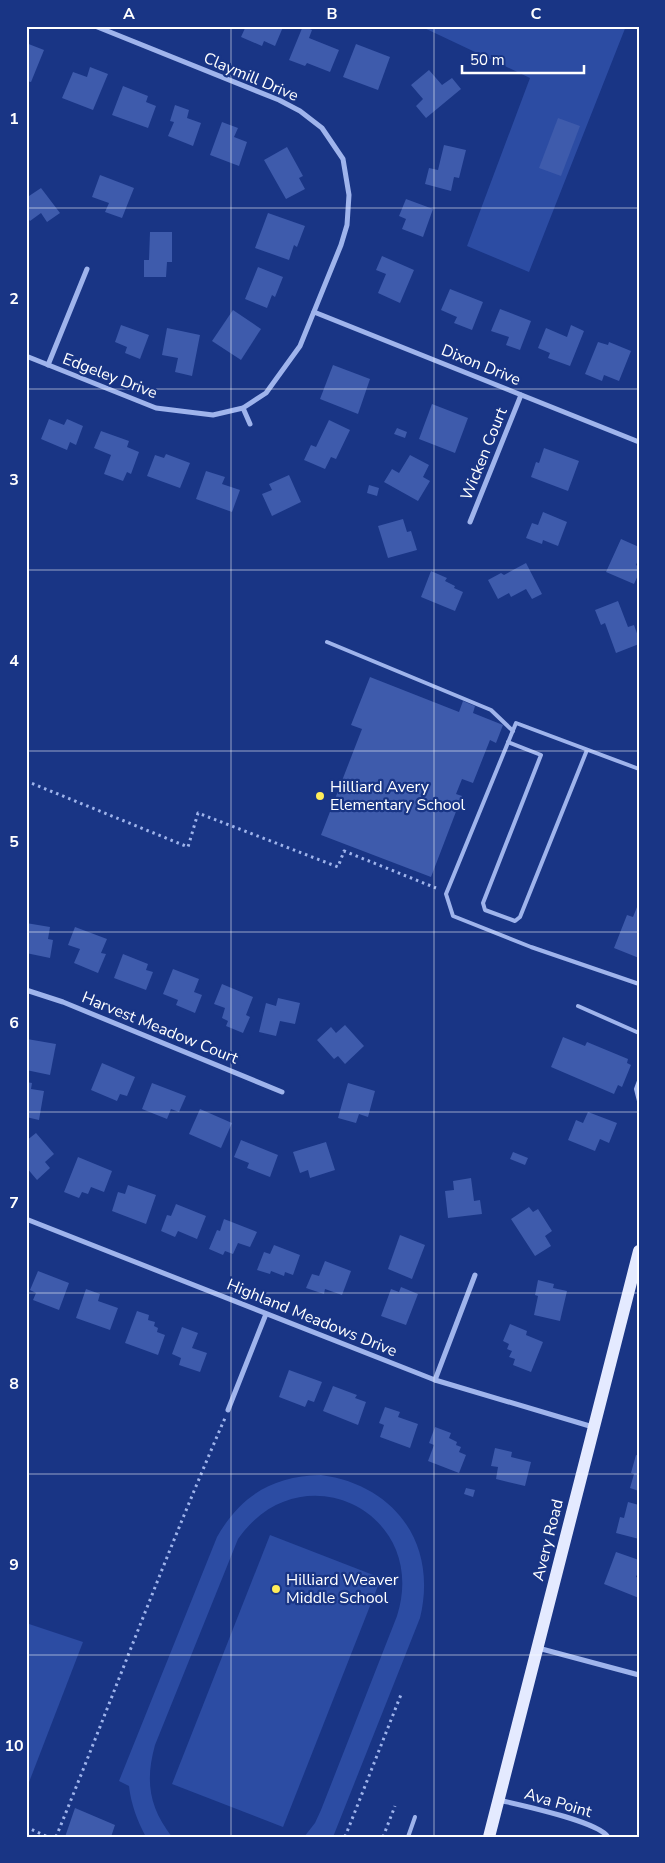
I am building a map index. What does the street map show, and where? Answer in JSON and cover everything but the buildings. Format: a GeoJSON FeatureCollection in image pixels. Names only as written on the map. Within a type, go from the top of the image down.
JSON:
{"type":"FeatureCollection","features":[{"type":"Feature","properties":{"kind":"main road","name":"Avery Road"},"geometry":{"type":"LineString","coordinates":[[489,1837],[639,1251]]}},
{"type":"Feature","properties":{"kind":"street","name":"Claymill Drive"},"geometry":{"type":"LineString","coordinates":[[95,26],[279,100],[300,111],[322,128],[343,159],[349,195],[345,231],[314,312]]}},
{"type":"Feature","properties":{"kind":"street"},"geometry":{"type":"LineString","coordinates":[[48,365],[87,268]]}},
{"type":"Feature","properties":{"kind":"street","name":"Dixon Drive"},"geometry":{"type":"LineString","coordinates":[[314,312],[639,442]]}},
{"type":"Feature","properties":{"kind":"street","name":"Edgeley Drive"},"geometry":{"type":"LineString","coordinates":[[26,356],[156,408],[213,415],[243,408],[266,393],[300,346],[314,312]]}},
{"type":"Feature","properties":{"kind":"street","name":"Wicken Court"},"geometry":{"type":"LineString","coordinates":[[470,522],[521,395]]}},
{"type":"Feature","properties":{"kind":"street"},"geometry":{"type":"LineString","coordinates":[[243,408],[250,424]]}},
{"type":"Feature","properties":{"kind":"street","name":"Harvest Meadow Court"},"geometry":{"type":"LineString","coordinates":[[26,990],[63,1002],[282,1092]]}},
{"type":"Feature","properties":{"kind":"street","name":"Highland Meadows Drive"},"geometry":{"type":"LineString","coordinates":[[26,1219],[435,1380],[593,1428]]}},
{"type":"Feature","properties":{"kind":"street"},"geometry":{"type":"LineString","coordinates":[[435,1380],[475,1275]]}},
{"type":"Feature","properties":{"kind":"street"},"geometry":{"type":"LineString","coordinates":[[228,1410],[266,1314]]}},
{"type":"Feature","properties":{"kind":"street"},"geometry":{"type":"LineString","coordinates":[[538,1648],[639,1675]]}},
{"type":"Feature","properties":{"kind":"street","name":"Ava Point"},"geometry":{"type":"LineString","coordinates":[[499,1800],[590,1824],[608,1837]]}},
{"type":"Feature","properties":{"kind":"lane"},"geometry":{"type":"LineString","coordinates":[[327,642],[491,710],[513,731]]}},
{"type":"Feature","properties":{"kind":"lane"},"geometry":{"type":"LineString","coordinates":[[639,769],[516,723],[446,894],[453,916],[531,947],[639,984]]}},
{"type":"Feature","properties":{"kind":"lane"},"geometry":{"type":"LineString","coordinates":[[508,742],[541,755],[483,903],[485,910],[514,921],[520,917],[587,750]]}},
{"type":"Feature","properties":{"kind":"lane"},"geometry":{"type":"LineString","coordinates":[[578,1006],[639,1033]]}},
{"type":"Feature","properties":{"kind":"lane"},"geometry":{"type":"LineString","coordinates":[[639,1081],[636,1089],[639,1101]]}},
{"type":"Feature","properties":{"kind":"lane"},"geometry":{"type":"LineString","coordinates":[[408,1837],[416,1817]]}},
{"type":"Feature","properties":{"kind":"path"},"geometry":{"type":"LineString","coordinates":[[26,781],[188,847],[198,813],[338,867],[344,851],[436,888]]}},
{"type":"Feature","properties":{"kind":"path"},"geometry":{"type":"LineString","coordinates":[[56,1837],[228,1410]]}},
{"type":"Feature","properties":{"kind":"path"},"geometry":{"type":"LineString","coordinates":[[345,1837],[402,1692]]}},
{"type":"Feature","properties":{"kind":"path"},"geometry":{"type":"LineString","coordinates":[[383,1837],[395,1806]]}},
{"type":"Feature","properties":{"kind":"path"},"geometry":{"type":"LineString","coordinates":[[26,1827],[48,1837]]}},
{"type":"Feature","properties":{"kind":"shaded area"},"geometry":{"type":"Polygon","coordinates":[[[420,26],[626,26],[529,272],[467,246],[530,78],[420,26]]]}},
{"type":"Feature","properties":{"kind":"shaded area"},"geometry":{"type":"Polygon","coordinates":[[[321,1475],[347,1481],[370,1491],[390,1505],[405,1522],[416,1543],[423,1566],[424,1591],[420,1618],[333,1837],[304,1837],[315,1823],[321,1810],[397,1616],[402,1579],[395,1547],[378,1522],[354,1505],[325,1496],[294,1498],[264,1512],[238,1539],[155,1745],[152,1758],[150,1770],[151,1793],[158,1815],[172,1837],[146,1837],[135,1812],[129,1786],[119,1781],[217,1537],[226,1522],[237,1510],[260,1491],[288,1479],[321,1475]]]}},
{"type":"Feature","properties":{"kind":"shaded area"},"geometry":{"type":"Polygon","coordinates":[[[270,1535],[381,1578],[283,1827],[172,1784],[270,1535]]]}},
{"type":"Feature","properties":{"kind":"shaded area"},"geometry":{"type":"Polygon","coordinates":[[[26,1623],[83,1642],[26,1790],[26,1623]]]}},
{"type":"Feature","properties":{"kind":"place","name":"Hilliard Avery Elementary School"},"geometry":{"type":"Point","coordinates":[320,796]}},
{"type":"Feature","properties":{"kind":"place","name":"Hilliard Weaver Middle School"},"geometry":{"type":"Point","coordinates":[276,1589]}}]}
